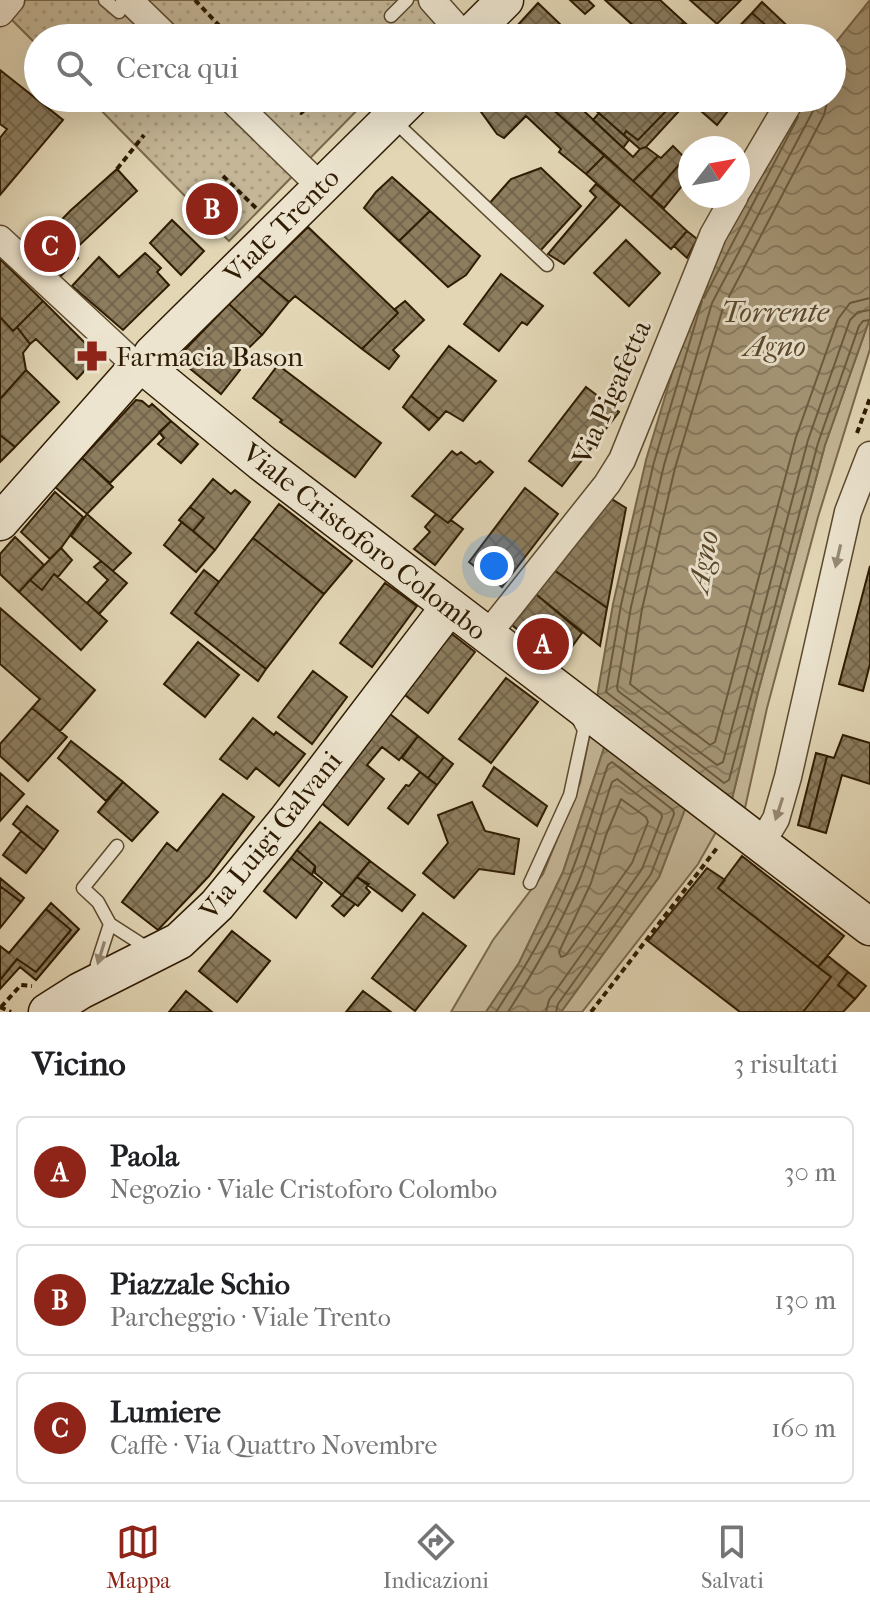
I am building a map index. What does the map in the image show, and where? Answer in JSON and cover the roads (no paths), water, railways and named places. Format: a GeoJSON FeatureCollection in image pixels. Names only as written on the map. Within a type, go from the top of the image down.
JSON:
{"type":"FeatureCollection","features":[{"type":"Feature","properties":{"kind":"street"},"geometry":{"type":"LineString","coordinates":[[0,13],[11,0]]}},
{"type":"Feature","properties":{"kind":"street"},"geometry":{"type":"LineString","coordinates":[[432,0],[454,24]]}},
{"type":"Feature","properties":{"kind":"street"},"geometry":{"type":"LineString","coordinates":[[481,24],[505,0]]}},
{"type":"Feature","properties":{"kind":"street"},"geometry":{"type":"LineString","coordinates":[[124,6],[149,24]]}},
{"type":"Feature","properties":{"kind":"street"},"geometry":{"type":"LineString","coordinates":[[244,112],[320,186]]}},
{"type":"Feature","properties":{"kind":"street","name":"Viale Trento"},"geometry":{"type":"LineString","coordinates":[[0,522],[140,365],[397,112]]}},
{"type":"Feature","properties":{"kind":"street"},"geometry":{"type":"LineString","coordinates":[[750,170],[784,112]]}},
{"type":"Feature","properties":{"kind":"street","name":"Via Pigafetta"},"geometry":{"type":"LineString","coordinates":[[487,635],[607,484],[622,460],[713,235],[728,208]]}},
{"type":"Feature","properties":{"kind":"street"},"geometry":{"type":"LineString","coordinates":[[0,239],[140,365]]}},
{"type":"Feature","properties":{"kind":"street","name":"Viale Cristoforo Colombo"},"geometry":{"type":"LineString","coordinates":[[140,365],[262,463],[761,844]]}},
{"type":"Feature","properties":{"kind":"street"},"geometry":{"type":"LineString","coordinates":[[870,455],[863,495],[817,645],[788,777],[776,819],[761,844],[870,927]]}},
{"type":"Feature","properties":{"kind":"street","name":"Via Luigi Galvani"},"geometry":{"type":"LineString","coordinates":[[47,1012],[179,941],[217,905],[286,821],[449,607]]}},
{"type":"Feature","properties":{"kind":"lane"},"geometry":{"type":"LineString","coordinates":[[105,0],[124,6]]}},
{"type":"Feature","properties":{"kind":"lane"},"geometry":{"type":"LineString","coordinates":[[391,16],[407,0]]}},
{"type":"Feature","properties":{"kind":"lane"},"geometry":{"type":"LineString","coordinates":[[405,112],[547,265]]}},
{"type":"Feature","properties":{"kind":"lane"},"geometry":{"type":"LineString","coordinates":[[530,883],[570,795],[584,730],[572,702]]}},
{"type":"Feature","properties":{"kind":"lane"},"geometry":{"type":"LineString","coordinates":[[117,846],[83,888],[98,902],[110,924],[156,953]]}},
{"type":"Feature","properties":{"kind":"lane"},"geometry":{"type":"LineString","coordinates":[[96,983],[97,964],[110,924]]}},
{"type":"Feature","properties":{"kind":"water","name":"Torrente Agno"},"geometry":{"type":"Polygon","coordinates":[[[870,0],[870,318],[825,445],[732,799],[597,697],[613,604],[646,460],[695,297],[742,208],[750,208],[750,192],[792,112],[846,112],[846,30],[870,0]]]}},
{"type":"Feature","properties":{"kind":"water"},"geometry":{"type":"Polygon","coordinates":[[[605,745],[685,809],[659,877],[561,1012],[486,1012],[519,963],[563,872],[605,745]]]}},
{"type":"Feature","properties":{"kind":"place","name":"Piazzale Schio"},"geometry":{"type":"Point","coordinates":[212,209]}},
{"type":"Feature","properties":{"kind":"place","name":"Lumiere"},"geometry":{"type":"Point","coordinates":[50,246]}},
{"type":"Feature","properties":{"kind":"place","name":"Farmacia Bason"},"geometry":{"type":"Point","coordinates":[92,356]}},
{"type":"Feature","properties":{"kind":"place","name":"Paola"},"geometry":{"type":"Point","coordinates":[543,644]}},
{"type":"Feature","properties":{"kind":"water label","name":"Agno"},"geometry":{"type":"Point","coordinates":[703,561]}}]}
